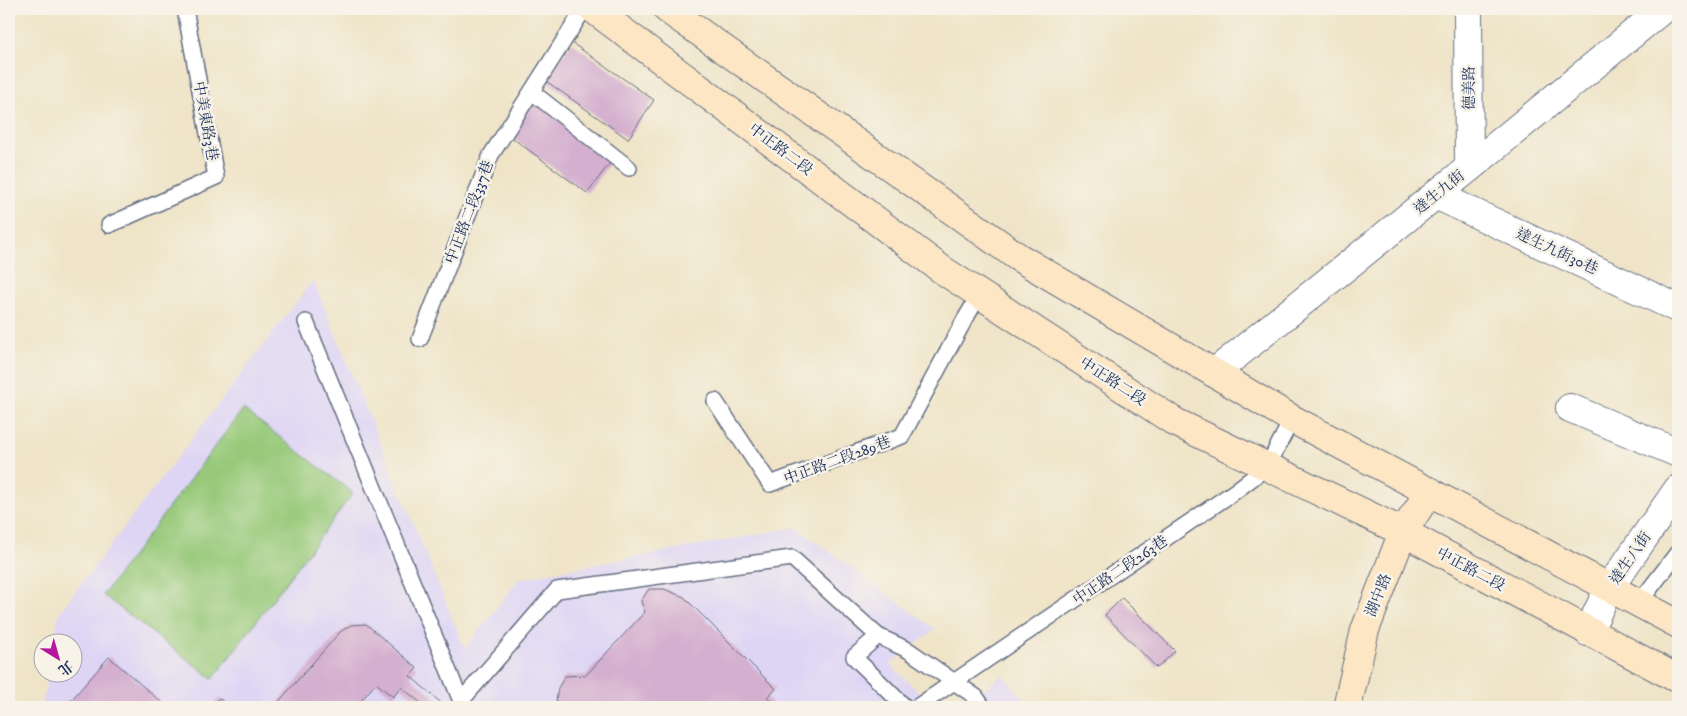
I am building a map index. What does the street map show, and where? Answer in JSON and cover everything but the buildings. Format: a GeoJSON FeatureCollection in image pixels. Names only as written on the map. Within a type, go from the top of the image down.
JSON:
{"type":"FeatureCollection","features":[{"type":"Feature","properties":{"kind":"main road","name":"中正路二段"},"geometry":{"type":"LineString","coordinates":[[593,9],[941,268],[1175,422],[1404,532],[1678,679]]}},
{"type":"Feature","properties":{"kind":"main road"},"geometry":{"type":"LineString","coordinates":[[667,9],[1018,257],[1292,419],[1678,624]]}},
{"type":"Feature","properties":{"kind":"main road","name":"湖中路"},"geometry":{"type":"LineString","coordinates":[[1347,707],[1365,630],[1404,532],[1430,491]]}},
{"type":"Feature","properties":{"kind":"street","name":"德美路"},"geometry":{"type":"LineString","coordinates":[[1468,9],[1469,168]]}},
{"type":"Feature","properties":{"kind":"street","name":"達生九街"},"geometry":{"type":"LineString","coordinates":[[1214,373],[1436,195],[1663,9]]}},
{"type":"Feature","properties":{"kind":"street","name":"達生九街30巷"},"geometry":{"type":"LineString","coordinates":[[1436,195],[1677,308]]}},
{"type":"Feature","properties":{"kind":"street"},"geometry":{"type":"LineString","coordinates":[[1570,408],[1678,453]]}},
{"type":"Feature","properties":{"kind":"street","name":"達生八街"},"geometry":{"type":"LineString","coordinates":[[1588,632],[1609,588],[1678,488]]}},
{"type":"Feature","properties":{"kind":"lane","name":"中美東路3巷"},"geometry":{"type":"LineString","coordinates":[[109,225],[216,177],[185,9]]}},
{"type":"Feature","properties":{"kind":"lane","name":"中正路二段337巷"},"geometry":{"type":"LineString","coordinates":[[420,339],[490,155],[584,9]]}},
{"type":"Feature","properties":{"kind":"lane"},"geometry":{"type":"LineString","coordinates":[[532,92],[629,168]]}},
{"type":"Feature","properties":{"kind":"lane","name":"中正路二段289巷"},"geometry":{"type":"LineString","coordinates":[[715,401],[770,484],[902,436],[965,318],[980,294]]}},
{"type":"Feature","properties":{"kind":"lane"},"geometry":{"type":"LineString","coordinates":[[306,322],[461,700],[557,590],[792,558],[878,636],[908,650],[976,697],[983,707]]}},
{"type":"Feature","properties":{"kind":"lane","name":"中正路二段263巷"},"geometry":{"type":"LineString","coordinates":[[922,704],[1225,498],[1267,467],[1292,419]]}},
{"type":"Feature","properties":{"kind":"lane"},"geometry":{"type":"LineString","coordinates":[[1639,603],[1678,552]]}},
{"type":"Feature","properties":{"kind":"lane"},"geometry":{"type":"LineString","coordinates":[[878,636],[854,657],[905,707]]}},
{"type":"Feature","properties":{"kind":"shaded area"},"geometry":{"type":"Polygon","coordinates":[[[313,280],[465,649],[519,579],[796,527],[935,629],[890,664],[927,701],[939,707],[42,707],[46,684],[82,684],[82,634],[55,634],[59,613],[313,280]]]}},
{"type":"Feature","properties":{"kind":"shaded area"},"geometry":{"type":"Polygon","coordinates":[[[1002,675],[1031,707],[964,707],[1002,675]]]}},
{"type":"Feature","properties":{"kind":"green space"},"geometry":{"type":"Polygon","coordinates":[[[243,409],[353,493],[213,679],[103,595],[243,409]]]}}]}
